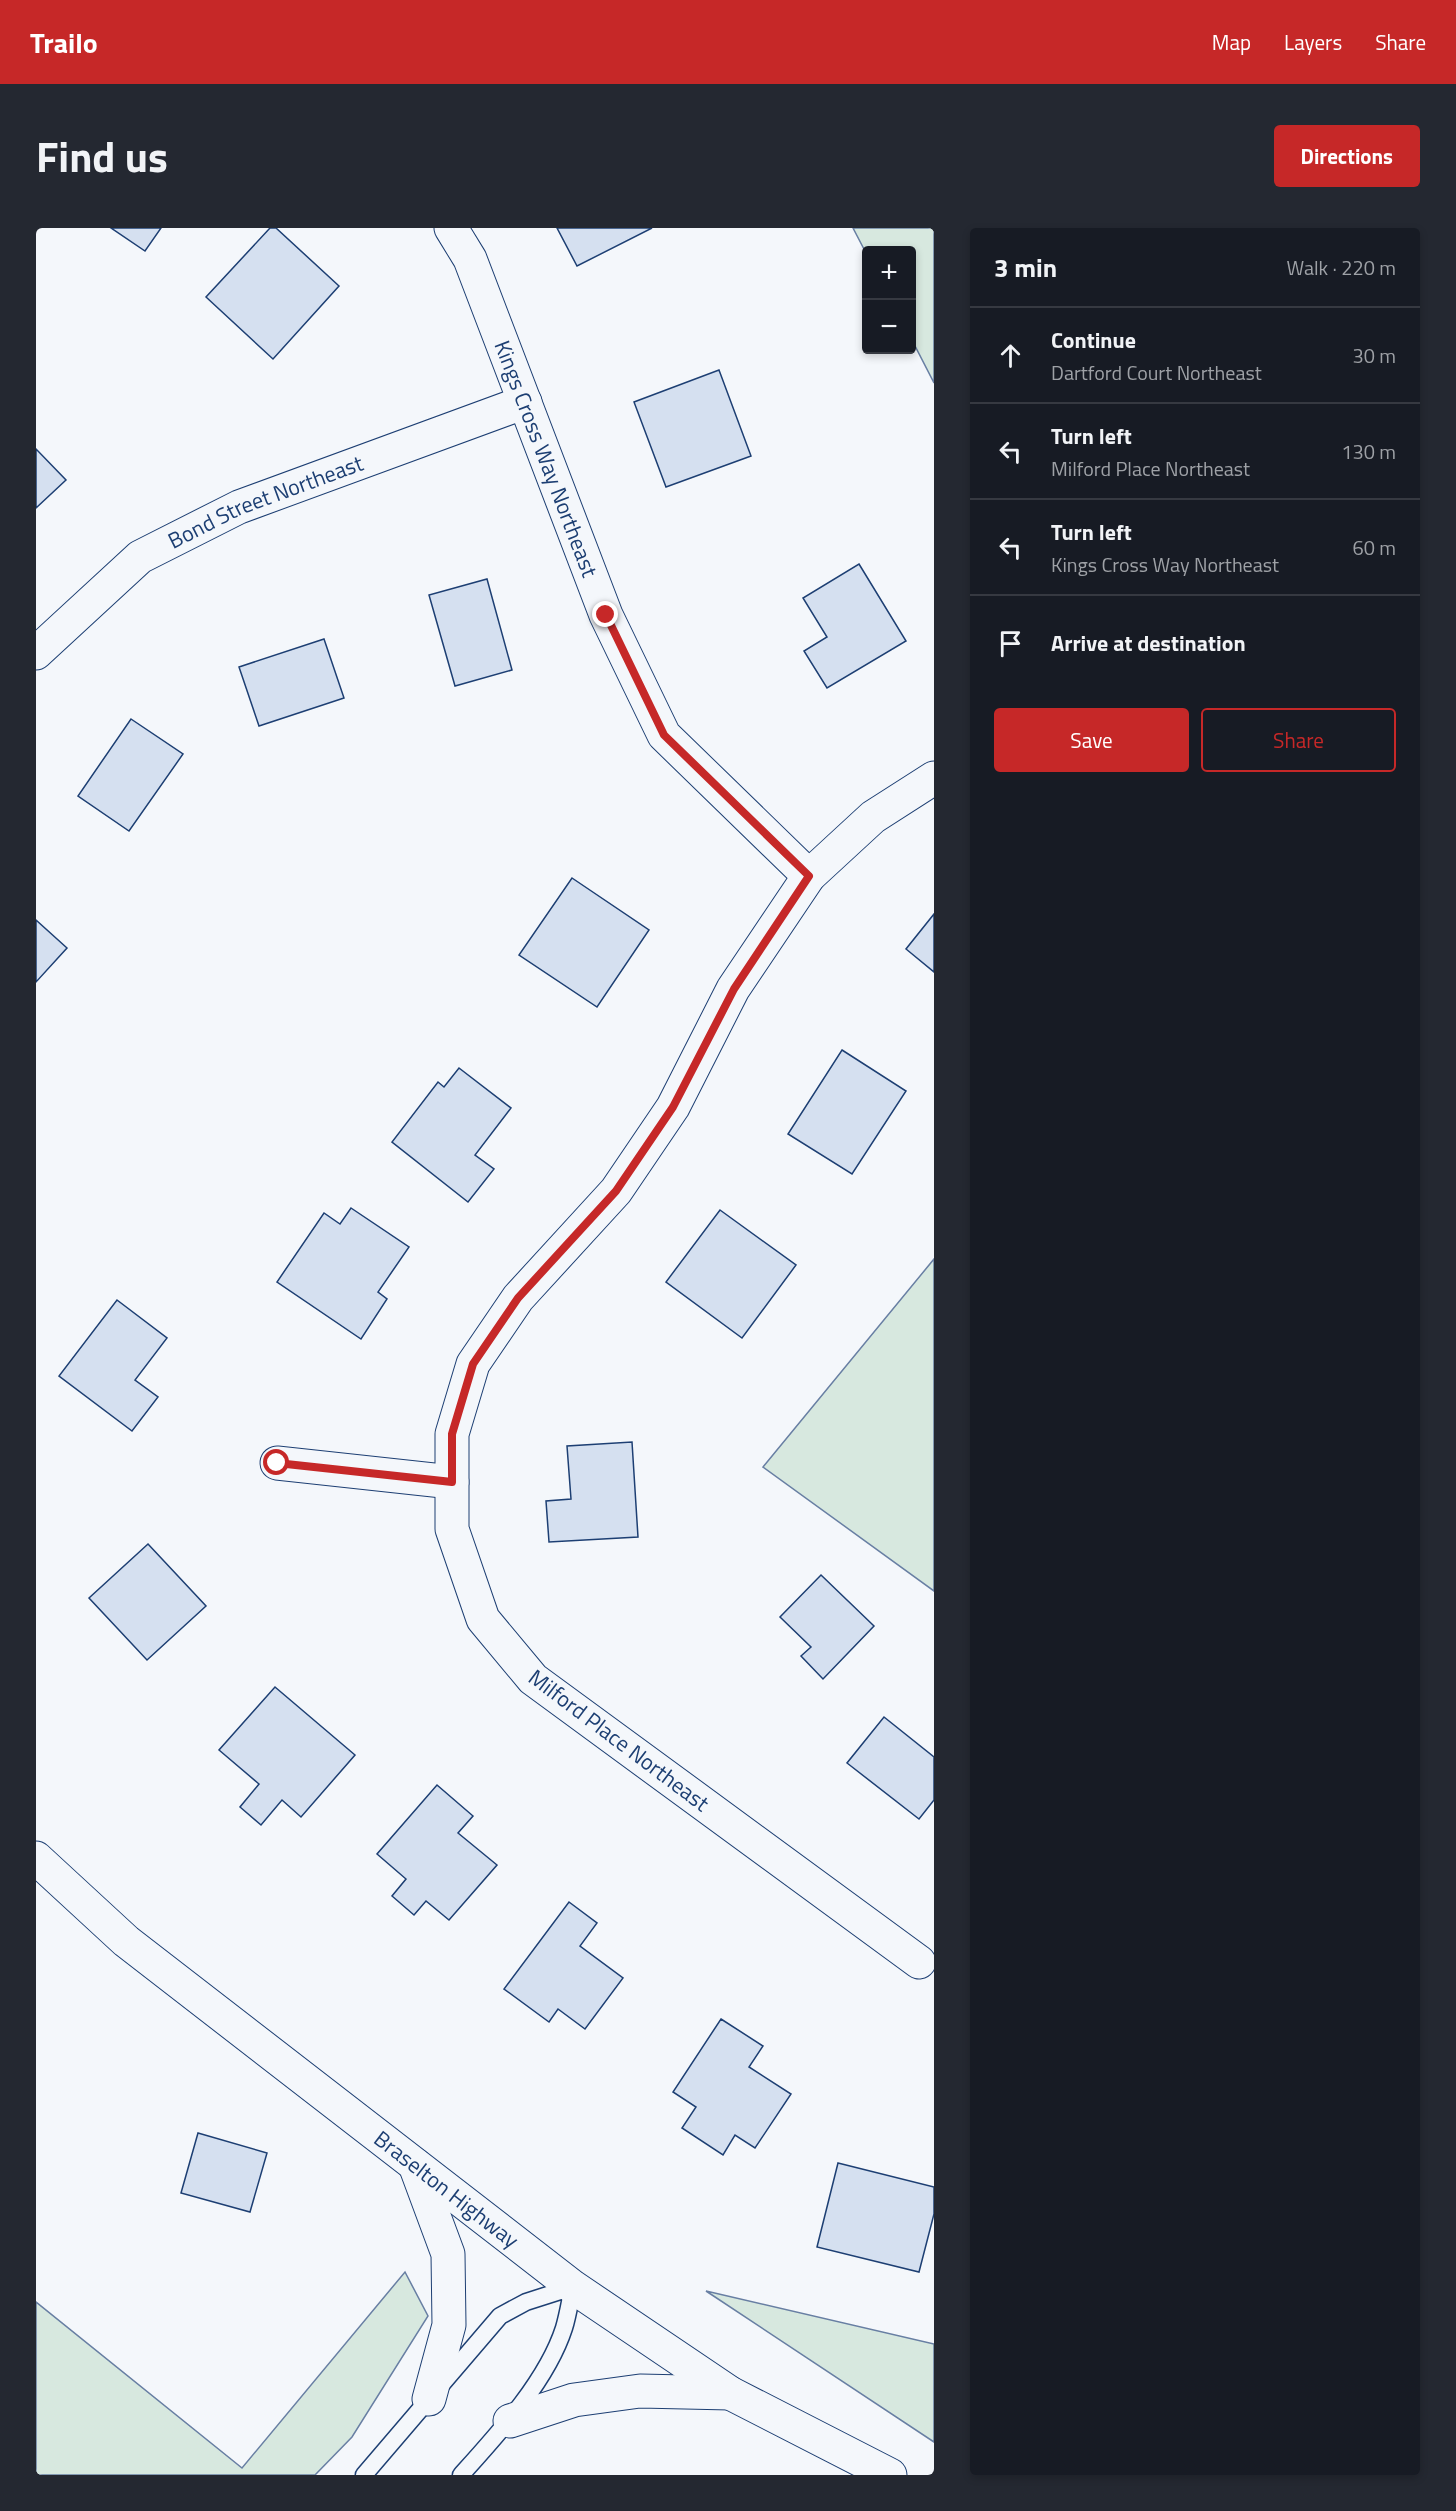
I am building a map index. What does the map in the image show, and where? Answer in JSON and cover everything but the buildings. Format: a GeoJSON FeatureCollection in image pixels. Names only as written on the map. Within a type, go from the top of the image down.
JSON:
{"type":"FeatureCollection","features":[{"type":"Feature","properties":{"kind":"street","name":"Kings Cross Way Northeast"},"geometry":{"type":"LineString","coordinates":[[451,228],[470,259],[606,615],[664,735],[809,876]]}},
{"type":"Feature","properties":{"kind":"street","name":"Bond Street Northeast"},"geometry":{"type":"LineString","coordinates":[[36,653],[140,557],[239,507],[525,402]]}},
{"type":"Feature","properties":{"kind":"street","name":"Milford Place Northeast"},"geometry":{"type":"LineString","coordinates":[[919,1962],[533,1678],[483,1619],[452,1529],[452,1434],[473,1364],[518,1298],[616,1191],[673,1107],[734,989],[809,876],[873,817],[934,778]]}},
{"type":"Feature","properties":{"kind":"street"},"geometry":{"type":"LineString","coordinates":[[277,1463],[452,1482]]}},
{"type":"Feature","properties":{"kind":"street","name":"Braselton Highway"},"geometry":{"type":"LineString","coordinates":[[36,1858],[126,1941],[573,2288],[730,2393],[890,2475]]}},
{"type":"Feature","properties":{"kind":"street"},"geometry":{"type":"LineString","coordinates":[[416,2165],[448,2254],[449,2325],[429,2399]]}},
{"type":"Feature","properties":{"kind":"street"},"geometry":{"type":"LineString","coordinates":[[510,2421],[574,2400],[640,2391],[730,2393]]}},
{"type":"Feature","properties":{"kind":"lane"},"geometry":{"type":"LineString","coordinates":[[364,2475],[500,2316],[526,2302],[573,2288],[564,2328],[553,2354],[510,2421],[461,2475]]}},
{"type":"Feature","properties":{"kind":"shaded area"},"geometry":{"type":"Polygon","coordinates":[[[853,228],[934,228],[934,383],[916,348],[916,246],[862,246],[853,228]]]}},
{"type":"Feature","properties":{"kind":"shaded area"},"geometry":{"type":"Polygon","coordinates":[[[934,1259],[934,1591],[763,1467],[934,1259]]]}},
{"type":"Feature","properties":{"kind":"shaded area"},"geometry":{"type":"Polygon","coordinates":[[[405,2272],[428,2316],[352,2437],[315,2475],[36,2475],[36,2302],[242,2468],[405,2272]]]}},
{"type":"Feature","properties":{"kind":"shaded area"},"geometry":{"type":"Polygon","coordinates":[[[706,2291],[934,2344],[934,2442],[706,2291]]]}},
{"type":"Feature","properties":{"kind":"route"},"geometry":{"type":"LineString","coordinates":[[277,1463],[452,1482],[452,1434],[473,1364],[518,1298],[616,1191],[673,1107],[734,989],[809,876],[664,735],[606,615]]}}]}
